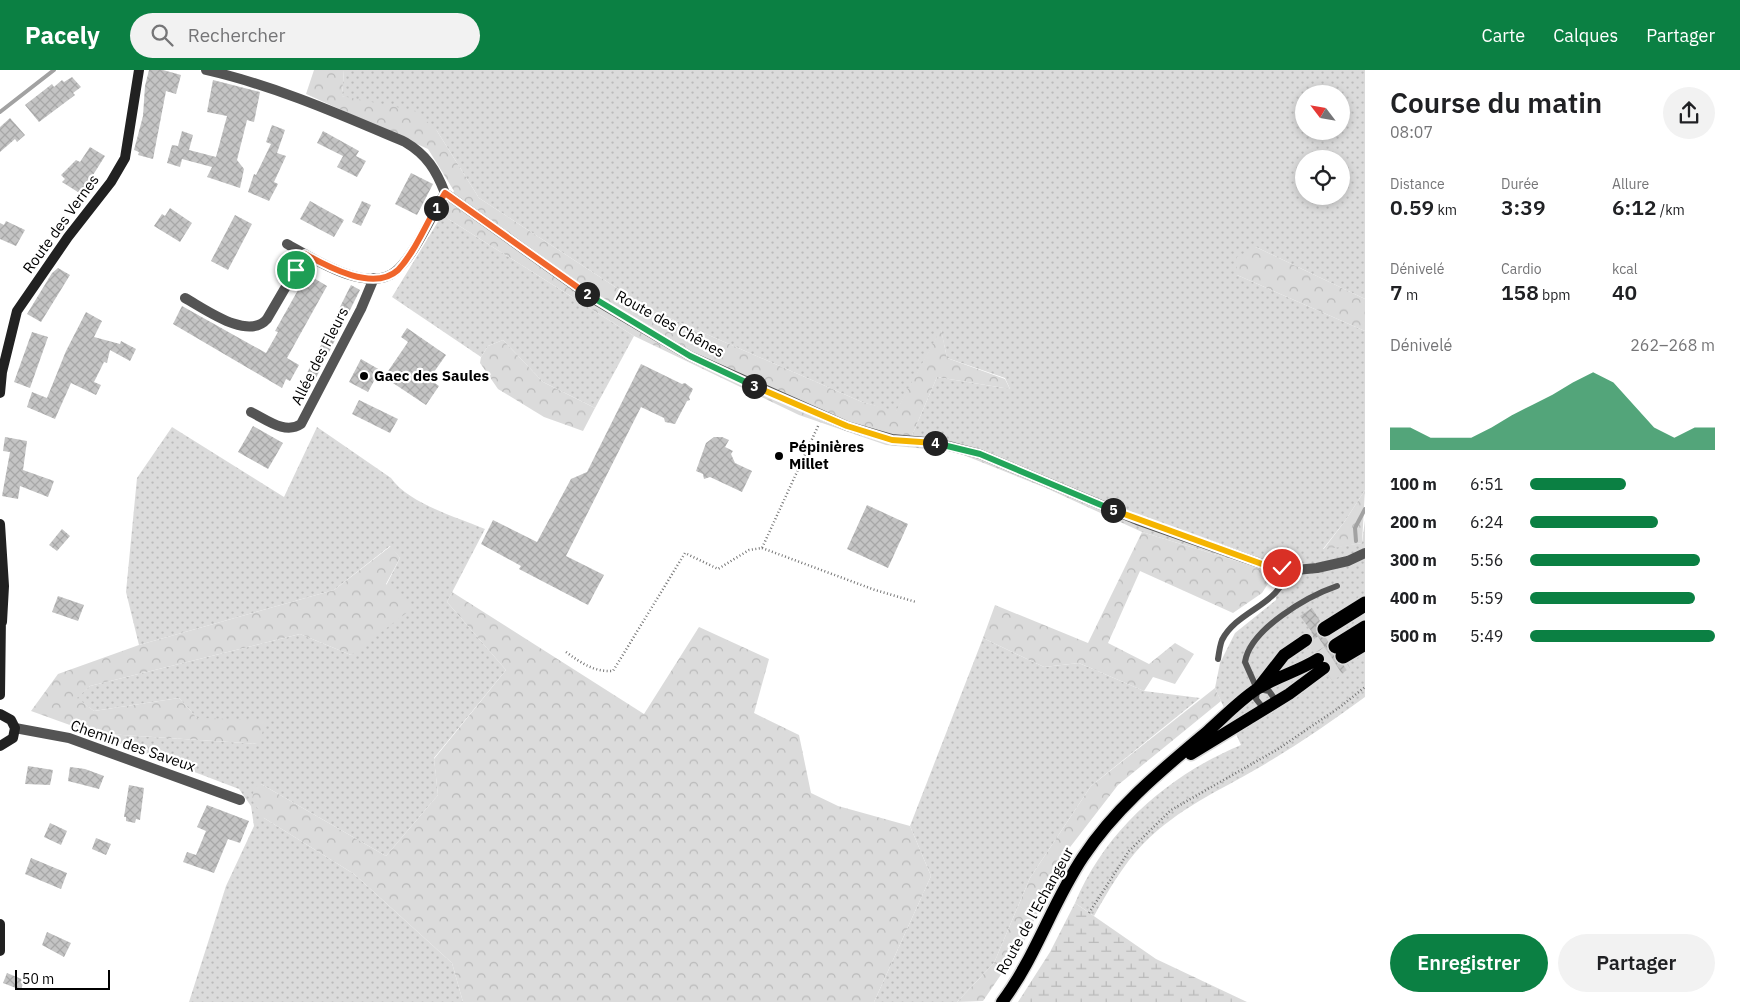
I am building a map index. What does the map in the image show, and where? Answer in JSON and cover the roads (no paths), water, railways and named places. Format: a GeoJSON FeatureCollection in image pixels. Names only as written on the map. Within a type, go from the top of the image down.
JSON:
{"type":"FeatureCollection","features":[{"type":"Feature","properties":{"kind":"highway"},"geometry":{"type":"LineString","coordinates":[[1336,646],[1365,604]]}},
{"type":"Feature","properties":{"kind":"highway"},"geometry":{"type":"LineString","coordinates":[[1336,646],[1365,615]]}},
{"type":"Feature","properties":{"kind":"highway"},"geometry":{"type":"LineString","coordinates":[[1336,646],[1365,628]]}},
{"type":"Feature","properties":{"kind":"highway"},"geometry":{"type":"LineString","coordinates":[[1336,646],[1365,643]]}},
{"type":"Feature","properties":{"kind":"highway"},"geometry":{"type":"LineString","coordinates":[[1336,646],[1365,651]]}},
{"type":"Feature","properties":{"kind":"main road","name":"Route des Vernes"},"geometry":{"type":"LineString","coordinates":[[0,393],[2,372],[17,311],[68,237],[111,182],[125,158],[139,70]]}},
{"type":"Feature","properties":{"kind":"main road"},"geometry":{"type":"LineString","coordinates":[[0,524],[4,586],[1,613],[0,695]]}},
{"type":"Feature","properties":{"kind":"main road"},"geometry":{"type":"LineString","coordinates":[[1257,689],[1284,655],[1309,644]]}},
{"type":"Feature","properties":{"kind":"main road","name":"Route de l'Echangeur"},"geometry":{"type":"LineString","coordinates":[[1002,1002],[1023,970],[1065,887],[1088,849],[1115,815],[1161,771],[1257,689],[1301,670],[1324,668],[1289,694],[1161,771]]}},
{"type":"Feature","properties":{"kind":"main road"},"geometry":{"type":"LineString","coordinates":[[0,714],[11,720],[15,728],[13,738],[0,746]]}},
{"type":"Feature","properties":{"kind":"main road"},"geometry":{"type":"LineString","coordinates":[[0,924],[0,951]]}},
{"type":"Feature","properties":{"kind":"street"},"geometry":{"type":"LineString","coordinates":[[206,70],[246,79],[301,98],[405,142],[418,150],[435,168],[445,193],[404,262],[389,276],[374,278],[340,272],[287,244]]}},
{"type":"Feature","properties":{"kind":"street","name":"Route des Chênes"},"geometry":{"type":"LineString","coordinates":[[445,193],[592,298],[690,356],[822,416],[892,440],[937,443],[980,454],[1137,520],[1262,564],[1287,569],[1333,565],[1365,553]]}},
{"type":"Feature","properties":{"kind":"street"},"geometry":{"type":"LineString","coordinates":[[185,298],[239,326],[251,328],[260,325],[268,319],[305,254]]}},
{"type":"Feature","properties":{"kind":"street","name":"Allée des Fleurs"},"geometry":{"type":"LineString","coordinates":[[251,412],[283,427],[293,428],[302,424],[362,309],[374,278]]}},
{"type":"Feature","properties":{"kind":"street","name":"Chemin des Saveux"},"geometry":{"type":"LineString","coordinates":[[15,728],[69,738],[240,800]]}},
{"type":"Feature","properties":{"kind":"lane"},"geometry":{"type":"LineString","coordinates":[[1218,659],[1222,640],[1227,632],[1276,593],[1285,580],[1287,569]]}},
{"type":"Feature","properties":{"kind":"lane"},"geometry":{"type":"LineString","coordinates":[[1257,689],[1269,691],[1274,698],[1269,706],[1256,699],[1257,689],[1245,662],[1249,648],[1264,632],[1289,611],[1313,596],[1337,586]]}},
{"type":"Feature","properties":{"kind":"waterway"},"geometry":{"type":"LineString","coordinates":[[0,112],[54,70]]}},
{"type":"Feature","properties":{"kind":"waterway"},"geometry":{"type":"LineString","coordinates":[[1356,541],[1355,528],[1365,509]]}},
{"type":"Feature","properties":{"kind":"tunnel"},"geometry":{"type":"LineString","coordinates":[[1311,648],[1330,636]]}},
{"type":"Feature","properties":{"kind":"tunnel"},"geometry":{"type":"LineString","coordinates":[[1318,659],[1336,646]]}},
{"type":"Feature","properties":{"kind":"tunnel"},"geometry":{"type":"LineString","coordinates":[[1324,668],[1343,656]]}},
{"type":"Feature","properties":{"kind":"tunnel"},"geometry":{"type":"LineString","coordinates":[[1329,676],[1347,664]]}},
{"type":"Feature","properties":{"kind":"place","name":"Gaec des Saules"},"geometry":{"type":"Point","coordinates":[364,376]}},
{"type":"Feature","properties":{"kind":"place","name":"Pépinières Millet"},"geometry":{"type":"Point","coordinates":[779,456]}}]}
